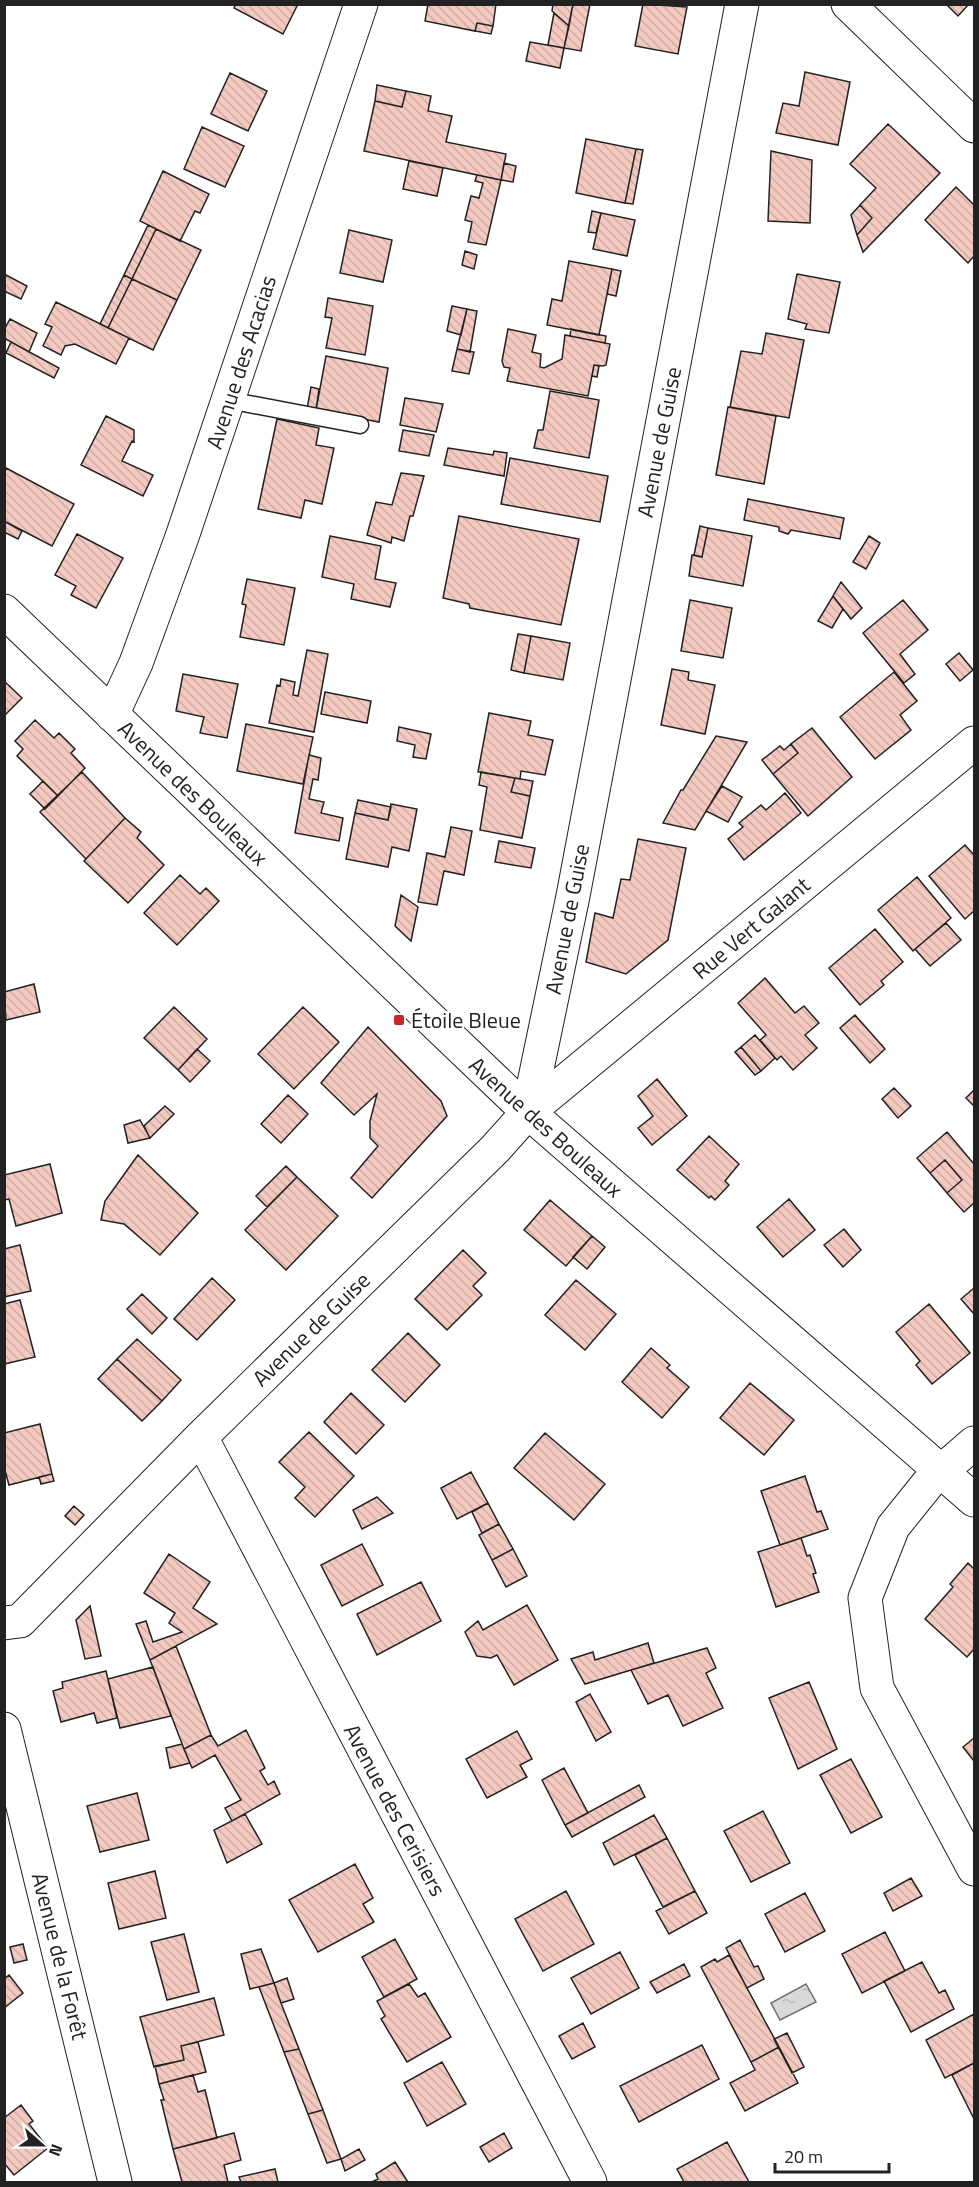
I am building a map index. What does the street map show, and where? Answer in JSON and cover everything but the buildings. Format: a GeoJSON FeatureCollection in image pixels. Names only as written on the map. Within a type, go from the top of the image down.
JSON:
{"type":"FeatureCollection","features":[{"type":"Feature","properties":{"kind":"street","name":"Avenue des Acacias"},"geometry":{"type":"LineString","coordinates":[[112,715],[140,652],[182,537],[361,4]]}},
{"type":"Feature","properties":{"kind":"street","name":"Avenue de Guise"},"geometry":{"type":"LineString","coordinates":[[4,1623],[20,1621],[201,1437],[495,1149],[528,1112],[573,896],[742,4]]}},
{"type":"Feature","properties":{"kind":"street"},"geometry":{"type":"LineString","coordinates":[[848,4],[975,126]]}},
{"type":"Feature","properties":{"kind":"street","name":"Avenue des Bouleaux"},"geometry":{"type":"LineString","coordinates":[[4,611],[528,1112],[975,1500]]}},
{"type":"Feature","properties":{"kind":"street","name":"Rue Vert Galant"},"geometry":{"type":"LineString","coordinates":[[528,1112],[975,743]]}},
{"type":"Feature","properties":{"kind":"street","name":"Avenue des Cerisiers"},"geometry":{"type":"LineString","coordinates":[[201,1437],[590,2182]]}},
{"type":"Feature","properties":{"kind":"street"},"geometry":{"type":"LineString","coordinates":[[975,1443],[930,1481],[893,1527],[866,1598],[877,1688],[975,1869]]}},
{"type":"Feature","properties":{"kind":"street","name":"Avenue de la Forêt"},"geometry":{"type":"LineString","coordinates":[[4,1729],[115,2182]]}},
{"type":"Feature","properties":{"kind":"lane"},"geometry":{"type":"LineString","coordinates":[[228,400],[360,425]]}},
{"type":"Feature","properties":{"kind":"water"},"geometry":{"type":"Polygon","coordinates":[[[806,1984],[816,2002],[780,2020],[771,2003],[806,1984]]]}},
{"type":"Feature","properties":{"kind":"place","name":"Étoile Bleue"},"geometry":{"type":"Point","coordinates":[399,1020]}}]}
